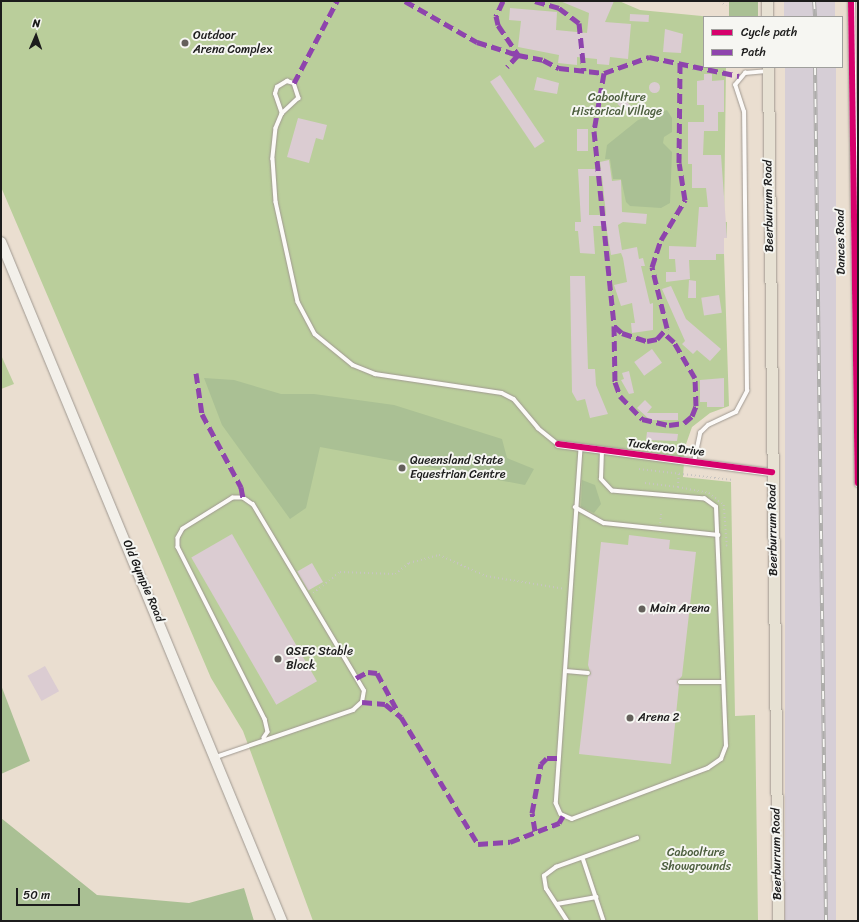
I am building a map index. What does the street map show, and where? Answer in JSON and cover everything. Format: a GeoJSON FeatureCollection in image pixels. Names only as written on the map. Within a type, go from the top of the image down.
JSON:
{"type":"FeatureCollection","features":[{"type":"Feature","properties":{"kind":"main road"},"geometry":{"type":"LineString","coordinates":[[767,1],[767,16]]}},
{"type":"Feature","properties":{"kind":"main road","name":"Beerburrum Road"},"geometry":{"type":"LineString","coordinates":[[768,69],[778,921]]}},
{"type":"Feature","properties":{"kind":"main road","name":"Old Gympie Road"},"geometry":{"type":"LineString","coordinates":[[1,242],[282,921]]}},
{"type":"Feature","properties":{"kind":"street","name":"Dances Road"},"geometry":{"type":"LineString","coordinates":[[846,1],[849,23],[855,197],[858,483]]}},
{"type":"Feature","properties":{"kind":"street","name":"Dances Road"},"geometry":{"type":"LineString","coordinates":[[849,23],[851,1]]}},
{"type":"Feature","properties":{"kind":"street","name":"Tuckeroo Drive"},"geometry":{"type":"LineString","coordinates":[[558,444],[581,449],[772,472]]}},
{"type":"Feature","properties":{"kind":"lane"},"geometry":{"type":"LineString","coordinates":[[694,463],[700,433],[708,425],[736,412],[747,391],[744,112],[734,85],[745,73],[768,69]]}},
{"type":"Feature","properties":{"kind":"lane"},"geometry":{"type":"LineString","coordinates":[[282,114],[299,98],[294,83],[287,82],[277,87],[275,94],[282,114],[273,159],[276,202],[298,302],[315,334],[348,362],[375,374],[502,393],[514,399],[538,428],[558,444]]}},
{"type":"Feature","properties":{"kind":"lane"},"geometry":{"type":"LineString","coordinates":[[581,449],[569,589],[566,671],[556,803],[561,814],[572,819],[708,768],[721,759],[726,746],[722,682],[716,507],[705,499],[620,493],[606,488],[599,468],[602,451]]}},
{"type":"Feature","properties":{"kind":"lane"},"geometry":{"type":"LineString","coordinates":[[215,757],[264,738],[353,710],[362,702],[364,691],[253,505],[243,498],[233,498],[183,528],[178,538],[178,547],[265,719],[268,732],[264,738]]}},
{"type":"Feature","properties":{"kind":"lane"},"geometry":{"type":"LineString","coordinates":[[575,507],[604,523],[718,535]]}},
{"type":"Feature","properties":{"kind":"lane"},"geometry":{"type":"LineString","coordinates":[[566,671],[588,673]]}},
{"type":"Feature","properties":{"kind":"lane"},"geometry":{"type":"LineString","coordinates":[[680,682],[722,682]]}},
{"type":"Feature","properties":{"kind":"lane"},"geometry":{"type":"LineString","coordinates":[[567,921],[546,889],[544,876],[556,867],[637,838]]}},
{"type":"Feature","properties":{"kind":"lane"},"geometry":{"type":"LineString","coordinates":[[583,858],[604,921]]}},
{"type":"Feature","properties":{"kind":"lane"},"geometry":{"type":"LineString","coordinates":[[557,904],[596,897]]}},
{"type":"Feature","properties":{"kind":"path"},"geometry":{"type":"LineString","coordinates":[[720,1],[726,6]]}},
{"type":"Feature","properties":{"kind":"path"},"geometry":{"type":"LineString","coordinates":[[639,469],[733,480]]}},
{"type":"Feature","properties":{"kind":"path"},"geometry":{"type":"LineString","coordinates":[[645,483],[678,487]]}},
{"type":"Feature","properties":{"kind":"path"},"geometry":{"type":"LineString","coordinates":[[308,597],[340,572],[395,574],[409,563],[439,555],[486,576],[549,589],[569,589]]}},
{"type":"Feature","properties":{"kind":"shaded area"},"geometry":{"type":"Polygon","coordinates":[[[784,1],[835,1],[835,16],[784,16],[784,1]]]}},
{"type":"Feature","properties":{"kind":"shaded area"},"geometry":{"type":"Polygon","coordinates":[[[785,68],[836,68],[836,921],[785,921],[785,68]]]}},
{"type":"Feature","properties":{"kind":"green space","name":"Queensland State Equestrian Centre"},"geometry":{"type":"Polygon","coordinates":[[[1,1],[619,1],[640,10],[703,16],[703,68],[726,68],[724,222],[727,222],[727,238],[724,238],[724,254],[729,406],[710,413],[692,427],[685,447],[683,477],[731,482],[735,716],[755,715],[758,921],[313,921],[243,731],[211,678],[1,187],[1,1]]]}},
{"type":"Feature","properties":{"kind":"green space"},"geometry":{"type":"Polygon","coordinates":[[[729,1],[758,1],[758,16],[729,16],[729,1]]]}},
{"type":"Feature","properties":{"kind":"green space"},"geometry":{"type":"Polygon","coordinates":[[[667,110],[672,118],[672,132],[664,137],[663,143],[672,152],[670,203],[661,208],[630,206],[626,202],[621,179],[613,179],[610,159],[605,159],[607,145],[638,120],[667,110]]]}},
{"type":"Feature","properties":{"kind":"green space"},"geometry":{"type":"Polygon","coordinates":[[[1,355],[14,384],[1,389],[1,355]]]}},
{"type":"Feature","properties":{"kind":"green space"},"geometry":{"type":"Polygon","coordinates":[[[204,378],[234,380],[281,394],[314,394],[394,405],[502,439],[507,458],[534,469],[525,485],[320,447],[306,508],[290,519],[222,425],[204,378]]]}},
{"type":"Feature","properties":{"kind":"green space"},"geometry":{"type":"Polygon","coordinates":[[[582,480],[595,485],[601,504],[594,513],[581,507],[582,480]]]}},
{"type":"Feature","properties":{"kind":"green space"},"geometry":{"type":"Polygon","coordinates":[[[1,685],[30,761],[1,774],[1,685]]]}},
{"type":"Feature","properties":{"kind":"green space"},"geometry":{"type":"Polygon","coordinates":[[[1,818],[97,895],[189,903],[244,888],[254,921],[1,921],[1,818]]]}},
{"type":"Feature","properties":{"kind":"building"},"geometry":{"type":"Polygon","coordinates":[[[560,1],[614,1],[605,22],[631,24],[628,59],[610,57],[609,65],[597,64],[597,59],[577,57],[577,65],[558,63],[559,55],[518,47],[521,21],[509,20],[510,8],[557,12],[556,30],[587,33],[589,13],[560,1]]]}},
{"type":"Feature","properties":{"kind":"building"},"geometry":{"type":"Polygon","coordinates":[[[630,14],[649,15],[649,22],[630,21],[630,14]]]}},
{"type":"Feature","properties":{"kind":"building"},"geometry":{"type":"Polygon","coordinates":[[[665,29],[683,34],[681,53],[663,52],[665,29]]]}},
{"type":"Feature","properties":{"kind":"building"},"geometry":{"type":"Polygon","coordinates":[[[704,74],[712,74],[712,81],[724,80],[724,112],[718,112],[718,131],[704,131],[703,155],[721,155],[727,238],[724,238],[724,254],[716,254],[716,260],[689,260],[690,279],[666,282],[666,272],[676,272],[675,259],[669,259],[669,246],[696,247],[699,207],[708,207],[706,188],[692,188],[692,164],[688,164],[688,122],[704,122],[704,105],[697,105],[697,81],[704,80],[704,74]]]}},
{"type":"Feature","properties":{"kind":"building"},"geometry":{"type":"Polygon","coordinates":[[[500,75],[545,141],[535,148],[490,82],[500,75]]]}},
{"type":"Feature","properties":{"kind":"building"},"geometry":{"type":"Polygon","coordinates":[[[537,77],[559,83],[557,94],[534,90],[537,77]]]}},
{"type":"Feature","properties":{"kind":"building"},"geometry":{"type":"Polygon","coordinates":[[[652,82],[656,82],[658,83],[658,91],[652,92],[649,89],[649,85],[652,82]]]}},
{"type":"Feature","properties":{"kind":"building"},"geometry":{"type":"Polygon","coordinates":[[[623,98],[630,105],[624,111],[617,104],[623,98]]]}},
{"type":"Feature","properties":{"kind":"building"},"geometry":{"type":"Polygon","coordinates":[[[298,118],[327,125],[323,140],[316,138],[309,163],[287,157],[298,118]]]}},
{"type":"Feature","properties":{"kind":"building"},"geometry":{"type":"Polygon","coordinates":[[[577,129],[588,129],[588,151],[577,151],[577,129]]]}},
{"type":"Feature","properties":{"kind":"building"},"geometry":{"type":"Polygon","coordinates":[[[609,160],[612,181],[621,180],[622,212],[647,214],[646,224],[623,222],[618,225],[622,250],[637,247],[639,259],[643,258],[645,266],[641,266],[650,304],[653,303],[653,330],[632,333],[631,323],[635,323],[632,303],[621,306],[614,285],[627,282],[623,258],[621,253],[611,255],[606,226],[593,226],[595,254],[580,253],[578,231],[575,231],[575,222],[581,222],[578,169],[601,169],[600,162],[609,160]],[[589,176],[589,215],[606,215],[602,176],[589,176]]]}},
{"type":"Feature","properties":{"kind":"building"},"geometry":{"type":"Polygon","coordinates":[[[570,276],[585,276],[588,369],[595,369],[596,385],[608,414],[590,418],[585,399],[577,401],[572,392],[570,276]]]}},
{"type":"Feature","properties":{"kind":"building"},"geometry":{"type":"Polygon","coordinates":[[[689,280],[696,281],[696,298],[688,298],[689,280]]]}},
{"type":"Feature","properties":{"kind":"building"},"geometry":{"type":"Polygon","coordinates":[[[671,286],[686,319],[721,349],[710,361],[697,350],[693,354],[682,344],[685,341],[662,289],[671,286]]]}},
{"type":"Feature","properties":{"kind":"building"},"geometry":{"type":"Polygon","coordinates":[[[719,295],[722,313],[704,316],[701,298],[719,295]]]}},
{"type":"Feature","properties":{"kind":"building"},"geometry":{"type":"Polygon","coordinates":[[[652,349],[662,363],[644,376],[634,362],[652,349]]]}},
{"type":"Feature","properties":{"kind":"building"},"geometry":{"type":"Polygon","coordinates":[[[629,371],[634,393],[629,394],[621,380],[624,379],[622,373],[629,371]]]}},
{"type":"Feature","properties":{"kind":"building"},"geometry":{"type":"Polygon","coordinates":[[[724,378],[724,407],[707,407],[707,402],[700,402],[700,380],[724,378]]]}},
{"type":"Feature","properties":{"kind":"building"},"geometry":{"type":"Polygon","coordinates":[[[645,400],[652,407],[647,413],[678,413],[678,420],[650,420],[637,408],[645,400]]]}},
{"type":"Feature","properties":{"kind":"building"},"geometry":{"type":"Polygon","coordinates":[[[647,432],[678,434],[677,441],[646,440],[647,432]]]}},
{"type":"Feature","properties":{"kind":"building"},"geometry":{"type":"Polygon","coordinates":[[[232,534],[317,681],[276,705],[191,558],[232,534]]]}},
{"type":"Feature","properties":{"kind":"building"},"geometry":{"type":"Polygon","coordinates":[[[629,535],[670,540],[669,549],[696,552],[682,676],[677,682],[679,685],[671,764],[579,754],[588,676],[591,674],[588,665],[601,542],[628,545],[629,535]]]}},
{"type":"Feature","properties":{"kind":"building"},"geometry":{"type":"Polygon","coordinates":[[[312,563],[323,582],[308,591],[297,572],[312,563]]]}},
{"type":"Feature","properties":{"kind":"building"},"geometry":{"type":"Polygon","coordinates":[[[45,666],[59,691],[42,701],[28,676],[45,666]]]}},
{"type":"Feature","properties":{"kind":"railway"},"geometry":{"type":"LineString","coordinates":[[814,1],[815,16]]}},
{"type":"Feature","properties":{"kind":"railway"},"geometry":{"type":"LineString","coordinates":[[815,68],[826,921]]}},
{"type":"Feature","properties":{"kind":"marked path"},"geometry":{"type":"LineString","coordinates":[[294,83],[337,1]]}},
{"type":"Feature","properties":{"kind":"marked path"},"geometry":{"type":"LineString","coordinates":[[405,1],[477,42],[518,55],[507,67]]}},
{"type":"Feature","properties":{"kind":"marked path"},"geometry":{"type":"LineString","coordinates":[[503,1],[496,16],[498,25],[518,55],[543,60],[559,68],[604,73],[649,57],[739,76]]}},
{"type":"Feature","properties":{"kind":"marked path"},"geometry":{"type":"LineString","coordinates":[[535,1],[559,8],[579,23],[584,71]]}},
{"type":"Feature","properties":{"kind":"marked path"},"geometry":{"type":"LineString","coordinates":[[604,73],[594,131],[614,326],[622,333],[647,341],[657,339],[667,328],[652,267],[661,240],[685,200],[679,163],[680,62]]}},
{"type":"Feature","properties":{"kind":"marked path"},"geometry":{"type":"LineString","coordinates":[[614,326],[615,382],[620,396],[642,419],[669,425],[684,423],[692,416],[696,406],[695,378],[674,342],[664,333]]}},
{"type":"Feature","properties":{"kind":"marked path"},"geometry":{"type":"LineString","coordinates":[[196,373],[202,414],[241,487],[243,498]]}},
{"type":"Feature","properties":{"kind":"marked path"},"geometry":{"type":"LineString","coordinates":[[356,678],[368,672],[377,673],[397,710]]}},
{"type":"Feature","properties":{"kind":"marked path"},"geometry":{"type":"LineString","coordinates":[[362,702],[385,704],[401,717],[478,844],[510,842],[559,823],[563,816]]}},
{"type":"Feature","properties":{"kind":"marked path"},"geometry":{"type":"LineString","coordinates":[[535,831],[532,813],[541,764],[547,758],[559,758]]}},
{"type":"Feature","properties":{"kind":"cycle path"},"geometry":{"type":"LineString","coordinates":[[851,1],[858,483]]}},
{"type":"Feature","properties":{"kind":"cycle path"},"geometry":{"type":"LineString","coordinates":[[558,444],[772,472]]}},
{"type":"Feature","properties":{"kind":"place","name":"Outdoor Arena Complex"},"geometry":{"type":"Point","coordinates":[185,43]}},
{"type":"Feature","properties":{"kind":"place","name":"Queensland State Equestrian Centre"},"geometry":{"type":"Point","coordinates":[402,468]}},
{"type":"Feature","properties":{"kind":"place","name":"Main Arena"},"geometry":{"type":"Point","coordinates":[642,609]}},
{"type":"Feature","properties":{"kind":"place","name":"QSEC Stable Block"},"geometry":{"type":"Point","coordinates":[278,659]}},
{"type":"Feature","properties":{"kind":"place","name":"Arena 2"},"geometry":{"type":"Point","coordinates":[630,718]}},
{"type":"Feature","properties":{"kind":"park label","name":"Caboolture Historical Village"},"geometry":{"type":"Point","coordinates":[617,105]}},
{"type":"Feature","properties":{"kind":"park label","name":"Caboolture Showgrounds"},"geometry":{"type":"Point","coordinates":[696,860]}}]}
